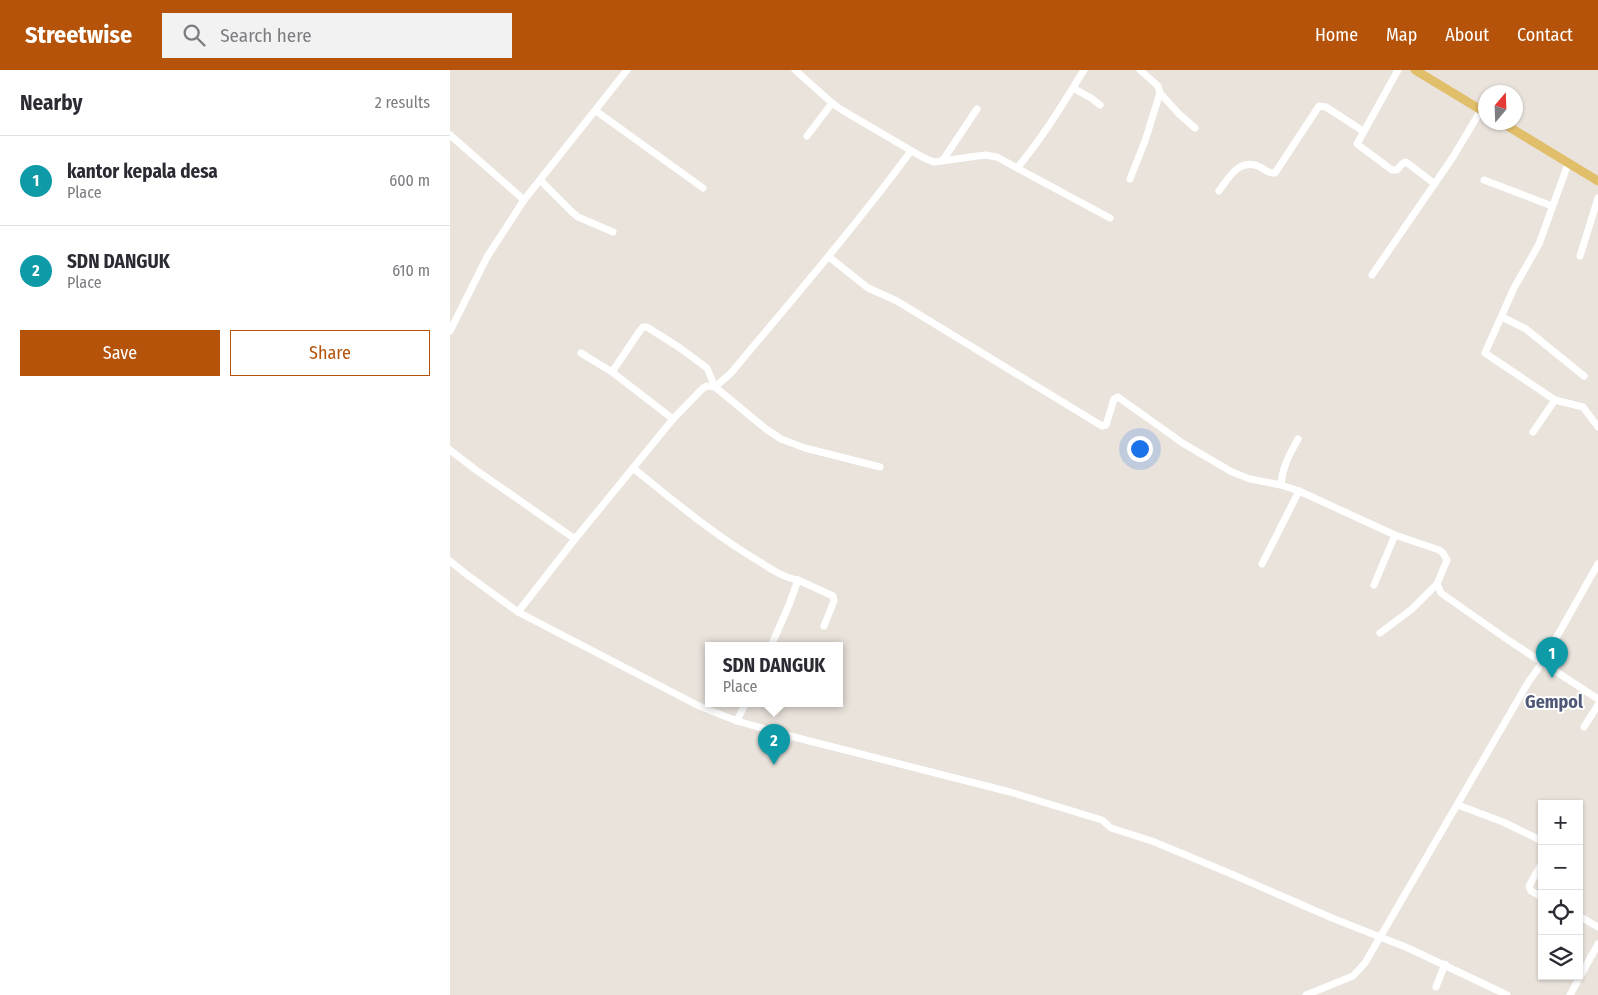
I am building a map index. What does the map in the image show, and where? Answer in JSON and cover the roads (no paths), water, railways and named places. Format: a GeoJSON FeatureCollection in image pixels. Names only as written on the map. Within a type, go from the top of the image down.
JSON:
{"type":"FeatureCollection","features":[{"type":"Feature","properties":{"kind":"main road"},"geometry":{"type":"LineString","coordinates":[[1415,70],[1478,108]]}},
{"type":"Feature","properties":{"kind":"main road"},"geometry":{"type":"LineString","coordinates":[[1514,130],[1598,181]]}},
{"type":"Feature","properties":{"kind":"street"},"geometry":{"type":"LineString","coordinates":[[450,331],[487,257],[524,200],[541,181],[627,70]]}},
{"type":"Feature","properties":{"kind":"street"},"geometry":{"type":"LineString","coordinates":[[794,70],[832,103],[911,151],[934,162],[985,155],[997,157],[1110,218]]}},
{"type":"Feature","properties":{"kind":"street"},"geometry":{"type":"LineString","coordinates":[[1017,168],[1047,131],[1084,70]]}},
{"type":"Feature","properties":{"kind":"street"},"geometry":{"type":"LineString","coordinates":[[1140,70],[1158,86],[1160,93],[1196,128]]}},
{"type":"Feature","properties":{"kind":"street"},"geometry":{"type":"LineString","coordinates":[[1398,70],[1357,142],[1359,147],[1392,170],[1397,170],[1406,162],[1435,184]]}},
{"type":"Feature","properties":{"kind":"street"},"geometry":{"type":"LineString","coordinates":[[1073,88],[1100,105]]}},
{"type":"Feature","properties":{"kind":"street"},"geometry":{"type":"LineString","coordinates":[[1130,179],[1145,141],[1160,93]]}},
{"type":"Feature","properties":{"kind":"street"},"geometry":{"type":"LineString","coordinates":[[807,136],[832,103]]}},
{"type":"Feature","properties":{"kind":"street"},"geometry":{"type":"LineString","coordinates":[[1219,191],[1232,172],[1240,166],[1256,166],[1268,173],[1275,173],[1319,106],[1326,106],[1363,131]]}},
{"type":"Feature","properties":{"kind":"street"},"geometry":{"type":"LineString","coordinates":[[943,160],[977,109]]}},
{"type":"Feature","properties":{"kind":"street"},"geometry":{"type":"LineString","coordinates":[[596,111],[703,188]]}},
{"type":"Feature","properties":{"kind":"street"},"geometry":{"type":"LineString","coordinates":[[1372,275],[1478,119]]}},
{"type":"Feature","properties":{"kind":"street"},"geometry":{"type":"LineString","coordinates":[[450,135],[524,200]]}},
{"type":"Feature","properties":{"kind":"street"},"geometry":{"type":"LineString","coordinates":[[715,387],[730,373],[829,257],[880,194],[911,151]]}},
{"type":"Feature","properties":{"kind":"street"},"geometry":{"type":"LineString","coordinates":[[1568,164],[1539,244],[1514,288],[1485,353],[1555,400],[1584,407],[1598,428]]}},
{"type":"Feature","properties":{"kind":"street"},"geometry":{"type":"LineString","coordinates":[[1484,180],[1552,206]]}},
{"type":"Feature","properties":{"kind":"street"},"geometry":{"type":"LineString","coordinates":[[541,181],[578,217],[613,232]]}},
{"type":"Feature","properties":{"kind":"street"},"geometry":{"type":"LineString","coordinates":[[1580,256],[1598,198]]}},
{"type":"Feature","properties":{"kind":"street"},"geometry":{"type":"LineString","coordinates":[[829,257],[868,288],[897,301],[1102,426],[1106,425],[1114,399],[1118,397],[1184,444],[1232,472],[1250,479],[1281,484],[1395,535],[1444,553],[1447,560],[1437,584],[1412,609],[1380,633]]}},
{"type":"Feature","properties":{"kind":"street"},"geometry":{"type":"LineString","coordinates":[[1502,317],[1526,329],[1584,376]]}},
{"type":"Feature","properties":{"kind":"street"},"geometry":{"type":"LineString","coordinates":[[612,372],[645,326],[707,368],[715,387],[781,439],[805,448],[880,467]]}},
{"type":"Feature","properties":{"kind":"street"},"geometry":{"type":"LineString","coordinates":[[580,353],[612,372],[673,419]]}},
{"type":"Feature","properties":{"kind":"street"},"geometry":{"type":"LineString","coordinates":[[518,612],[673,419],[703,388],[707,386],[715,387]]}},
{"type":"Feature","properties":{"kind":"street"},"geometry":{"type":"LineString","coordinates":[[1533,432],[1555,400]]}},
{"type":"Feature","properties":{"kind":"street"},"geometry":{"type":"LineString","coordinates":[[1281,484],[1286,460],[1298,440]]}},
{"type":"Feature","properties":{"kind":"street"},"geometry":{"type":"LineString","coordinates":[[450,450],[575,539]]}},
{"type":"Feature","properties":{"kind":"street"},"geometry":{"type":"LineString","coordinates":[[633,468],[725,540],[774,571],[833,596],[834,601],[824,626]]}},
{"type":"Feature","properties":{"kind":"street"},"geometry":{"type":"LineString","coordinates":[[1262,564],[1299,491]]}},
{"type":"Feature","properties":{"kind":"street"},"geometry":{"type":"LineString","coordinates":[[1374,585],[1395,535]]}},
{"type":"Feature","properties":{"kind":"street"},"geometry":{"type":"LineString","coordinates":[[450,561],[518,612],[699,706],[738,721],[790,736],[1010,792],[1102,820],[1111,828],[1152,841],[1229,872],[1332,918],[1444,964],[1507,995]]}},
{"type":"Feature","properties":{"kind":"street"},"geometry":{"type":"LineString","coordinates":[[1306,995],[1353,976],[1365,964],[1529,681],[1595,578],[1598,564]]}},
{"type":"Feature","properties":{"kind":"street"},"geometry":{"type":"LineString","coordinates":[[773,642],[798,580]]}},
{"type":"Feature","properties":{"kind":"street"},"geometry":{"type":"LineString","coordinates":[[1437,584],[1441,593],[1598,699]]}},
{"type":"Feature","properties":{"kind":"street"},"geometry":{"type":"LineString","coordinates":[[1584,727],[1598,705]]}},
{"type":"Feature","properties":{"kind":"street"},"geometry":{"type":"LineString","coordinates":[[738,721],[744,707]]}},
{"type":"Feature","properties":{"kind":"street"},"geometry":{"type":"LineString","coordinates":[[786,744],[790,736]]}},
{"type":"Feature","properties":{"kind":"street"},"geometry":{"type":"LineString","coordinates":[[1458,805],[1502,822],[1538,839]]}},
{"type":"Feature","properties":{"kind":"street"},"geometry":{"type":"LineString","coordinates":[[1538,870],[1529,886],[1531,891],[1538,895]]}},
{"type":"Feature","properties":{"kind":"street"},"geometry":{"type":"LineString","coordinates":[[1583,918],[1598,927]]}},
{"type":"Feature","properties":{"kind":"street"},"geometry":{"type":"LineString","coordinates":[[1570,995],[1598,944]]}},
{"type":"Feature","properties":{"kind":"street"},"geometry":{"type":"LineString","coordinates":[[1436,987],[1444,964]]}},
{"type":"Feature","properties":{"kind":"place","name":"kantor kepala desa"},"geometry":{"type":"Point","coordinates":[1552,678]}},
{"type":"Feature","properties":{"kind":"place","name":"SDN DANGUK"},"geometry":{"type":"Point","coordinates":[774,765]}},
{"type":"Feature","properties":{"kind":"district","name":"Gempol"},"geometry":{"type":"Point","coordinates":[1554,702]}}]}
